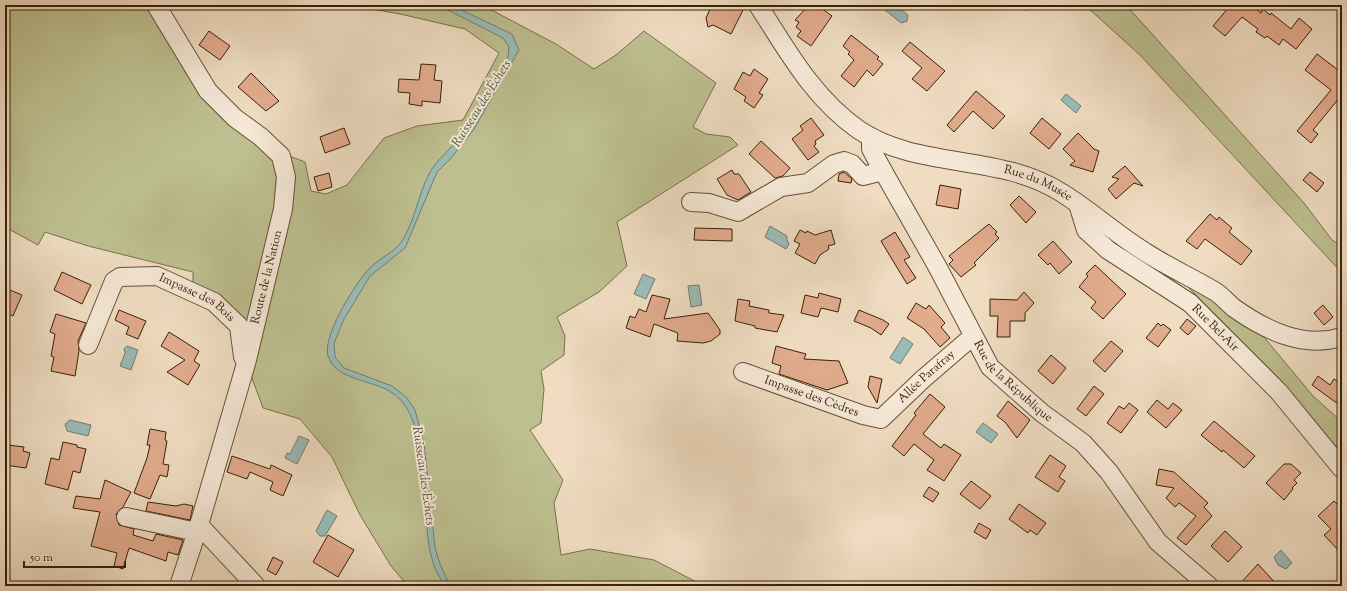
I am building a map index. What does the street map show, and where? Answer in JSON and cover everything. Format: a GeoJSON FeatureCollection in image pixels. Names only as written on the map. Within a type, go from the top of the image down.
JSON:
{"type":"FeatureCollection","features":[{"type":"Feature","properties":{"kind":"street","name":"Route de la Nation"},"geometry":{"type":"LineString","coordinates":[[156,5],[208,91],[235,118],[281,156],[286,177],[283,209],[246,360],[198,528],[179,586]]}},
{"type":"Feature","properties":{"kind":"street","name":"Rue du Musée"},"geometry":{"type":"LineString","coordinates":[[758,5],[808,83],[832,108],[859,130],[871,137],[900,149],[1003,169],[1037,179],[1062,192],[1144,252],[1217,292],[1232,307],[1260,326],[1287,337],[1312,340],[1342,338]]}},
{"type":"Feature","properties":{"kind":"street","name":"Rue de la République"},"geometry":{"type":"LineString","coordinates":[[871,137],[871,149],[937,266],[990,367],[1042,412],[1083,443],[1109,472],[1158,542],[1209,586]]}},
{"type":"Feature","properties":{"kind":"street"},"geometry":{"type":"LineString","coordinates":[[691,202],[709,203],[738,212],[781,187],[808,183],[834,164],[844,161],[852,164],[863,176],[883,171]]}},
{"type":"Feature","properties":{"kind":"street","name":"Rue Bel-Air"},"geometry":{"type":"LineString","coordinates":[[1078,204],[1086,230],[1108,250],[1190,303],[1279,392],[1342,469]]}},
{"type":"Feature","properties":{"kind":"street","name":"Impasse des Bois"},"geometry":{"type":"LineString","coordinates":[[88,345],[114,281],[120,277],[157,276],[214,302],[239,326],[243,356],[246,360]]}},
{"type":"Feature","properties":{"kind":"street","name":"Allée Parafray"},"geometry":{"type":"LineString","coordinates":[[881,420],[923,379],[973,336]]}},
{"type":"Feature","properties":{"kind":"street","name":"Impasse des Cèdres"},"geometry":{"type":"LineString","coordinates":[[742,372],[881,420]]}},
{"type":"Feature","properties":{"kind":"street"},"geometry":{"type":"LineString","coordinates":[[126,517],[198,528],[256,586]]}},
{"type":"Feature","properties":{"kind":"green space"},"geometry":{"type":"Polygon","coordinates":[[[5,5],[149,5],[258,144],[305,162],[311,191],[326,194],[347,185],[384,138],[417,126],[463,120],[499,53],[465,29],[400,14],[350,5],[482,5],[556,44],[594,69],[616,55],[644,31],[716,83],[693,127],[706,134],[730,137],[738,145],[617,222],[627,266],[599,292],[557,317],[565,336],[564,355],[541,371],[544,389],[541,423],[530,430],[563,480],[554,503],[561,555],[590,549],[654,560],[704,586],[408,586],[391,566],[360,515],[332,457],[300,419],[263,408],[229,316],[193,296],[193,272],[88,246],[45,232],[38,245],[5,227],[5,5]]]}},
{"type":"Feature","properties":{"kind":"green space"},"geometry":{"type":"Polygon","coordinates":[[[1018,5],[1126,5],[1304,203],[1332,240],[1342,246],[1342,273],[1140,55],[1087,7],[1057,7],[1024,10],[1018,5]]]}},
{"type":"Feature","properties":{"kind":"green space"},"geometry":{"type":"Polygon","coordinates":[[[1186,285],[1200,290],[1258,330],[1313,396],[1342,422],[1342,456],[1277,377],[1186,285]]]}},
{"type":"Feature","properties":{"kind":"water","name":"Ruisseau des Échets"},"geometry":{"type":"Polygon","coordinates":[[[438,5],[451,5],[512,34],[519,50],[474,129],[451,158],[437,172],[405,248],[370,276],[344,319],[334,343],[335,357],[344,368],[392,386],[407,398],[415,410],[424,444],[435,548],[440,564],[450,586],[444,586],[434,566],[430,551],[421,454],[412,418],[404,404],[395,395],[374,384],[351,377],[341,372],[333,366],[328,356],[330,336],[349,297],[370,268],[402,241],[410,225],[429,174],[467,127],[508,57],[509,47],[503,38],[438,5]]]}},
{"type":"Feature","properties":{"kind":"water"},"geometry":{"type":"Polygon","coordinates":[[[888,5],[896,5],[908,15],[907,21],[901,23],[885,10],[888,5]]]}},
{"type":"Feature","properties":{"kind":"water"},"geometry":{"type":"Polygon","coordinates":[[[1066,94],[1081,106],[1076,113],[1061,100],[1066,94]]]}},
{"type":"Feature","properties":{"kind":"water"},"geometry":{"type":"Polygon","coordinates":[[[770,226],[787,236],[789,244],[786,249],[765,237],[770,226]]]}},
{"type":"Feature","properties":{"kind":"water"},"geometry":{"type":"Polygon","coordinates":[[[643,274],[655,279],[646,299],[634,294],[643,274]]]}},
{"type":"Feature","properties":{"kind":"water"},"geometry":{"type":"Polygon","coordinates":[[[699,285],[702,305],[691,307],[688,286],[699,285]]]}},
{"type":"Feature","properties":{"kind":"water"},"geometry":{"type":"Polygon","coordinates":[[[903,337],[913,344],[900,364],[890,358],[903,337]]]}},
{"type":"Feature","properties":{"kind":"water"},"geometry":{"type":"Polygon","coordinates":[[[127,346],[138,350],[131,370],[120,366],[125,353],[124,349],[127,346]]]}},
{"type":"Feature","properties":{"kind":"water"},"geometry":{"type":"Polygon","coordinates":[[[70,420],[91,425],[88,436],[67,431],[65,424],[70,420]]]}},
{"type":"Feature","properties":{"kind":"water"},"geometry":{"type":"Polygon","coordinates":[[[983,423],[998,434],[991,443],[976,432],[983,423]]]}},
{"type":"Feature","properties":{"kind":"water"},"geometry":{"type":"Polygon","coordinates":[[[299,436],[309,440],[297,464],[285,458],[287,453],[290,454],[299,436]]]}},
{"type":"Feature","properties":{"kind":"water"},"geometry":{"type":"Polygon","coordinates":[[[327,510],[337,516],[325,536],[320,536],[316,531],[327,510]]]}},
{"type":"Feature","properties":{"kind":"water"},"geometry":{"type":"Polygon","coordinates":[[[1281,550],[1292,563],[1286,569],[1278,565],[1274,557],[1281,550]]]}},
{"type":"Feature","properties":{"kind":"building"},"geometry":{"type":"Polygon","coordinates":[[[712,5],[738,5],[744,8],[731,34],[713,25],[708,27],[706,18],[712,5]]]}},
{"type":"Feature","properties":{"kind":"building"},"geometry":{"type":"Polygon","coordinates":[[[809,5],[817,5],[832,16],[811,46],[797,36],[801,31],[796,27],[799,22],[795,20],[809,5]]]}},
{"type":"Feature","properties":{"kind":"building"},"geometry":{"type":"Polygon","coordinates":[[[1227,5],[1251,5],[1261,13],[1263,9],[1270,15],[1271,13],[1291,29],[1299,18],[1312,29],[1296,49],[1283,39],[1279,45],[1267,36],[1265,38],[1256,32],[1258,29],[1242,17],[1225,36],[1213,26],[1229,7],[1227,5]]]}},
{"type":"Feature","properties":{"kind":"building"},"geometry":{"type":"Polygon","coordinates":[[[209,31],[230,46],[220,60],[199,45],[209,31]]]}},
{"type":"Feature","properties":{"kind":"building"},"geometry":{"type":"Polygon","coordinates":[[[851,35],[879,57],[877,59],[883,64],[873,76],[867,70],[854,87],[841,76],[854,60],[848,54],[850,52],[843,46],[851,35]]]}},
{"type":"Feature","properties":{"kind":"building"},"geometry":{"type":"Polygon","coordinates":[[[910,42],[945,71],[927,91],[912,79],[922,68],[902,51],[910,42]]]}},
{"type":"Feature","properties":{"kind":"building"},"geometry":{"type":"Polygon","coordinates":[[[1317,54],[1342,73],[1342,98],[1340,97],[1313,130],[1318,134],[1311,143],[1297,131],[1331,90],[1305,70],[1317,54]]]}},
{"type":"Feature","properties":{"kind":"building"},"geometry":{"type":"Polygon","coordinates":[[[421,64],[436,65],[434,80],[442,81],[440,103],[422,101],[422,106],[409,104],[410,93],[398,92],[399,79],[419,80],[421,64]]]}},
{"type":"Feature","properties":{"kind":"building"},"geometry":{"type":"Polygon","coordinates":[[[754,69],[768,79],[759,93],[763,95],[754,108],[744,101],[746,97],[734,89],[743,72],[750,76],[754,69]]]}},
{"type":"Feature","properties":{"kind":"building"},"geometry":{"type":"Polygon","coordinates":[[[251,73],[279,101],[266,111],[238,87],[251,73]]]}},
{"type":"Feature","properties":{"kind":"building"},"geometry":{"type":"Polygon","coordinates":[[[976,91],[1005,116],[993,129],[973,111],[954,132],[947,125],[976,91]]]}},
{"type":"Feature","properties":{"kind":"building"},"geometry":{"type":"Polygon","coordinates":[[[811,118],[824,135],[815,141],[816,144],[814,146],[819,152],[808,160],[792,139],[803,130],[800,126],[811,118]]]}},
{"type":"Feature","properties":{"kind":"building"},"geometry":{"type":"Polygon","coordinates":[[[1042,118],[1061,134],[1049,149],[1030,133],[1042,118]]]}},
{"type":"Feature","properties":{"kind":"building"},"geometry":{"type":"Polygon","coordinates":[[[344,128],[350,144],[325,153],[320,137],[344,128]]]}},
{"type":"Feature","properties":{"kind":"building"},"geometry":{"type":"Polygon","coordinates":[[[1078,133],[1094,149],[1099,151],[1093,172],[1070,165],[1075,161],[1063,149],[1078,133]]]}},
{"type":"Feature","properties":{"kind":"building"},"geometry":{"type":"Polygon","coordinates":[[[761,141],[790,168],[783,176],[775,178],[749,154],[761,141]]]}},
{"type":"Feature","properties":{"kind":"building"},"geometry":{"type":"Polygon","coordinates":[[[1125,166],[1143,186],[1134,183],[1116,199],[1108,189],[1119,179],[1112,177],[1125,166]]]}},
{"type":"Feature","properties":{"kind":"building"},"geometry":{"type":"Polygon","coordinates":[[[732,170],[734,174],[739,174],[751,192],[738,200],[727,195],[717,179],[732,170]]]}},
{"type":"Feature","properties":{"kind":"building"},"geometry":{"type":"Polygon","coordinates":[[[844,172],[852,179],[851,183],[838,181],[839,174],[844,172]]]}},
{"type":"Feature","properties":{"kind":"building"},"geometry":{"type":"Polygon","coordinates":[[[1310,172],[1324,183],[1317,192],[1303,180],[1310,172]]]}},
{"type":"Feature","properties":{"kind":"building"},"geometry":{"type":"Polygon","coordinates":[[[329,173],[332,187],[318,191],[314,177],[329,173]]]}},
{"type":"Feature","properties":{"kind":"building"},"geometry":{"type":"Polygon","coordinates":[[[940,185],[961,189],[958,209],[936,205],[940,185]]]}},
{"type":"Feature","properties":{"kind":"building"},"geometry":{"type":"Polygon","coordinates":[[[1019,196],[1036,212],[1026,223],[1010,205],[1019,196]]]}},
{"type":"Feature","properties":{"kind":"building"},"geometry":{"type":"Polygon","coordinates":[[[1210,214],[1217,220],[1219,217],[1232,228],[1229,232],[1252,251],[1241,265],[1205,239],[1197,249],[1186,241],[1210,214]]]}},
{"type":"Feature","properties":{"kind":"building"},"geometry":{"type":"Polygon","coordinates":[[[989,224],[997,232],[995,234],[999,238],[974,263],[976,265],[961,277],[949,264],[953,260],[949,256],[989,224]]]}},
{"type":"Feature","properties":{"kind":"building"},"geometry":{"type":"Polygon","coordinates":[[[695,228],[732,229],[732,241],[694,240],[695,228]]]}},
{"type":"Feature","properties":{"kind":"building"},"geometry":{"type":"Polygon","coordinates":[[[800,230],[806,233],[807,231],[815,235],[831,230],[835,244],[828,246],[829,249],[820,255],[815,264],[795,253],[800,244],[794,241],[800,230]]]}},
{"type":"Feature","properties":{"kind":"building"},"geometry":{"type":"Polygon","coordinates":[[[895,232],[910,257],[904,260],[916,278],[907,284],[881,241],[895,232]]]}},
{"type":"Feature","properties":{"kind":"building"},"geometry":{"type":"Polygon","coordinates":[[[1053,241],[1072,262],[1059,274],[1050,263],[1048,265],[1038,255],[1053,241]]]}},
{"type":"Feature","properties":{"kind":"building"},"geometry":{"type":"Polygon","coordinates":[[[1095,265],[1126,294],[1103,319],[1091,308],[1096,302],[1079,287],[1088,276],[1086,274],[1095,265]]]}},
{"type":"Feature","properties":{"kind":"building"},"geometry":{"type":"Polygon","coordinates":[[[62,272],[91,285],[82,304],[54,290],[62,272]]]}},
{"type":"Feature","properties":{"kind":"building"},"geometry":{"type":"Polygon","coordinates":[[[5,288],[22,295],[13,316],[5,312],[5,288]]]}},
{"type":"Feature","properties":{"kind":"building"},"geometry":{"type":"Polygon","coordinates":[[[1024,292],[1034,303],[1025,313],[1025,321],[1010,321],[1010,337],[997,337],[998,316],[990,316],[990,299],[1017,300],[1024,292]]]}},
{"type":"Feature","properties":{"kind":"building"},"geometry":{"type":"Polygon","coordinates":[[[819,293],[841,299],[838,312],[821,308],[818,317],[801,313],[805,295],[818,298],[819,293]]]}},
{"type":"Feature","properties":{"kind":"building"},"geometry":{"type":"Polygon","coordinates":[[[652,295],[670,299],[664,319],[708,313],[720,330],[720,334],[711,341],[703,343],[677,341],[678,333],[654,324],[650,337],[626,328],[630,316],[635,318],[639,309],[646,312],[652,295]]]}},
{"type":"Feature","properties":{"kind":"building"},"geometry":{"type":"Polygon","coordinates":[[[738,299],[750,301],[749,306],[769,310],[769,313],[784,315],[777,332],[755,328],[755,326],[735,321],[738,299]]]}},
{"type":"Feature","properties":{"kind":"building"},"geometry":{"type":"Polygon","coordinates":[[[916,303],[926,309],[929,305],[945,323],[941,327],[950,338],[940,347],[924,329],[907,318],[916,303]]]}},
{"type":"Feature","properties":{"kind":"building"},"geometry":{"type":"Polygon","coordinates":[[[1323,305],[1333,317],[1324,325],[1314,313],[1323,305]]]}},
{"type":"Feature","properties":{"kind":"building"},"geometry":{"type":"Polygon","coordinates":[[[119,310],[146,321],[138,339],[126,334],[129,327],[115,320],[119,310]]]}},
{"type":"Feature","properties":{"kind":"building"},"geometry":{"type":"Polygon","coordinates":[[[859,310],[889,324],[881,335],[871,328],[854,321],[859,310]]]}},
{"type":"Feature","properties":{"kind":"building"},"geometry":{"type":"Polygon","coordinates":[[[56,314],[86,323],[78,341],[79,351],[75,376],[51,371],[54,357],[51,356],[55,334],[50,332],[56,314]]]}},
{"type":"Feature","properties":{"kind":"building"},"geometry":{"type":"Polygon","coordinates":[[[1187,319],[1196,326],[1188,335],[1180,328],[1187,319]]]}},
{"type":"Feature","properties":{"kind":"building"},"geometry":{"type":"Polygon","coordinates":[[[1158,323],[1161,326],[1163,324],[1171,330],[1158,347],[1146,338],[1158,323]]]}},
{"type":"Feature","properties":{"kind":"building"},"geometry":{"type":"Polygon","coordinates":[[[169,332],[199,351],[194,361],[200,365],[188,385],[167,372],[185,360],[161,346],[169,332]]]}},
{"type":"Feature","properties":{"kind":"building"},"geometry":{"type":"Polygon","coordinates":[[[1111,341],[1123,351],[1105,372],[1093,361],[1111,341]]]}},
{"type":"Feature","properties":{"kind":"building"},"geometry":{"type":"Polygon","coordinates":[[[776,346],[806,354],[804,359],[839,361],[848,383],[827,390],[779,374],[781,366],[772,363],[776,346]]]}},
{"type":"Feature","properties":{"kind":"building"},"geometry":{"type":"Polygon","coordinates":[[[1051,355],[1066,368],[1053,384],[1038,371],[1051,355]]]}},
{"type":"Feature","properties":{"kind":"building"},"geometry":{"type":"Polygon","coordinates":[[[870,376],[882,379],[877,403],[868,387],[870,376]]]}},
{"type":"Feature","properties":{"kind":"building"},"geometry":{"type":"Polygon","coordinates":[[[1318,376],[1330,385],[1334,379],[1342,384],[1342,399],[1338,404],[1312,385],[1318,376]]]}},
{"type":"Feature","properties":{"kind":"building"},"geometry":{"type":"Polygon","coordinates":[[[1094,386],[1104,394],[1086,416],[1077,409],[1094,386]]]}},
{"type":"Feature","properties":{"kind":"building"},"geometry":{"type":"Polygon","coordinates":[[[930,394],[945,407],[923,434],[941,448],[944,444],[961,455],[944,481],[927,470],[934,460],[914,444],[904,456],[892,446],[916,415],[914,413],[930,394]]]}},
{"type":"Feature","properties":{"kind":"building"},"geometry":{"type":"Polygon","coordinates":[[[1157,400],[1168,409],[1173,403],[1182,410],[1166,428],[1147,412],[1157,400]]]}},
{"type":"Feature","properties":{"kind":"building"},"geometry":{"type":"Polygon","coordinates":[[[1008,401],[1030,420],[1017,438],[1005,422],[997,416],[1008,401]]]}},
{"type":"Feature","properties":{"kind":"building"},"geometry":{"type":"Polygon","coordinates":[[[1129,403],[1138,410],[1121,433],[1107,423],[1119,406],[1124,409],[1129,403]]]}},
{"type":"Feature","properties":{"kind":"building"},"geometry":{"type":"Polygon","coordinates":[[[1214,421],[1255,456],[1244,468],[1223,450],[1222,452],[1201,435],[1214,421]]]}},
{"type":"Feature","properties":{"kind":"building"},"geometry":{"type":"Polygon","coordinates":[[[150,429],[166,432],[165,440],[167,441],[163,464],[169,465],[167,477],[160,475],[150,499],[134,493],[147,458],[150,445],[147,445],[150,429]]]}},
{"type":"Feature","properties":{"kind":"building"},"geometry":{"type":"Polygon","coordinates":[[[63,442],[77,445],[77,447],[86,449],[80,473],[73,471],[68,490],[45,484],[51,458],[59,460],[63,442]]]}},
{"type":"Feature","properties":{"kind":"building"},"geometry":{"type":"Polygon","coordinates":[[[8,445],[24,447],[23,451],[30,453],[26,468],[5,465],[5,448],[8,449],[8,445]]]}},
{"type":"Feature","properties":{"kind":"building"},"geometry":{"type":"Polygon","coordinates":[[[1050,455],[1066,466],[1059,477],[1065,481],[1058,492],[1035,477],[1050,455]]]}},
{"type":"Feature","properties":{"kind":"building"},"geometry":{"type":"Polygon","coordinates":[[[232,456],[270,469],[271,465],[292,475],[283,496],[270,490],[273,482],[250,472],[247,479],[227,472],[232,456]]]}},
{"type":"Feature","properties":{"kind":"building"},"geometry":{"type":"Polygon","coordinates":[[[1284,464],[1291,464],[1301,473],[1294,480],[1297,483],[1284,500],[1266,483],[1284,464]]]}},
{"type":"Feature","properties":{"kind":"building"},"geometry":{"type":"Polygon","coordinates":[[[1159,469],[1174,472],[1208,503],[1204,507],[1212,516],[1186,545],[1177,538],[1196,516],[1179,503],[1175,507],[1166,498],[1174,488],[1156,485],[1159,469]]]}},
{"type":"Feature","properties":{"kind":"building"},"geometry":{"type":"Polygon","coordinates":[[[105,480],[131,492],[123,507],[116,514],[119,525],[134,529],[133,535],[153,541],[156,534],[183,540],[178,555],[168,552],[166,561],[129,548],[123,569],[114,566],[117,553],[91,546],[100,512],[73,508],[76,496],[100,499],[105,480]]]}},
{"type":"Feature","properties":{"kind":"building"},"geometry":{"type":"Polygon","coordinates":[[[971,481],[991,496],[980,509],[960,494],[971,481]]]}},
{"type":"Feature","properties":{"kind":"building"},"geometry":{"type":"Polygon","coordinates":[[[929,487],[939,493],[933,502],[923,496],[929,487]]]}},
{"type":"Feature","properties":{"kind":"building"},"geometry":{"type":"Polygon","coordinates":[[[1334,501],[1342,509],[1342,554],[1324,535],[1331,529],[1318,516],[1334,501]]]}},
{"type":"Feature","properties":{"kind":"building"},"geometry":{"type":"Polygon","coordinates":[[[148,502],[176,506],[184,504],[193,506],[190,520],[146,511],[148,502]]]}},
{"type":"Feature","properties":{"kind":"building"},"geometry":{"type":"Polygon","coordinates":[[[1019,504],[1046,523],[1037,535],[1030,530],[1028,533],[1009,519],[1019,504]]]}},
{"type":"Feature","properties":{"kind":"building"},"geometry":{"type":"Polygon","coordinates":[[[979,523],[991,530],[986,539],[974,532],[979,523]]]}},
{"type":"Feature","properties":{"kind":"building"},"geometry":{"type":"Polygon","coordinates":[[[1225,531],[1242,547],[1228,562],[1211,546],[1225,531]]]}},
{"type":"Feature","properties":{"kind":"building"},"geometry":{"type":"Polygon","coordinates":[[[328,535],[354,550],[338,577],[313,562],[328,535]]]}},
{"type":"Feature","properties":{"kind":"building"},"geometry":{"type":"Polygon","coordinates":[[[273,557],[283,562],[276,575],[267,570],[273,557]]]}},
{"type":"Feature","properties":{"kind":"building"},"geometry":{"type":"Polygon","coordinates":[[[1258,564],[1278,586],[1238,586],[1258,564]]]}}]}
